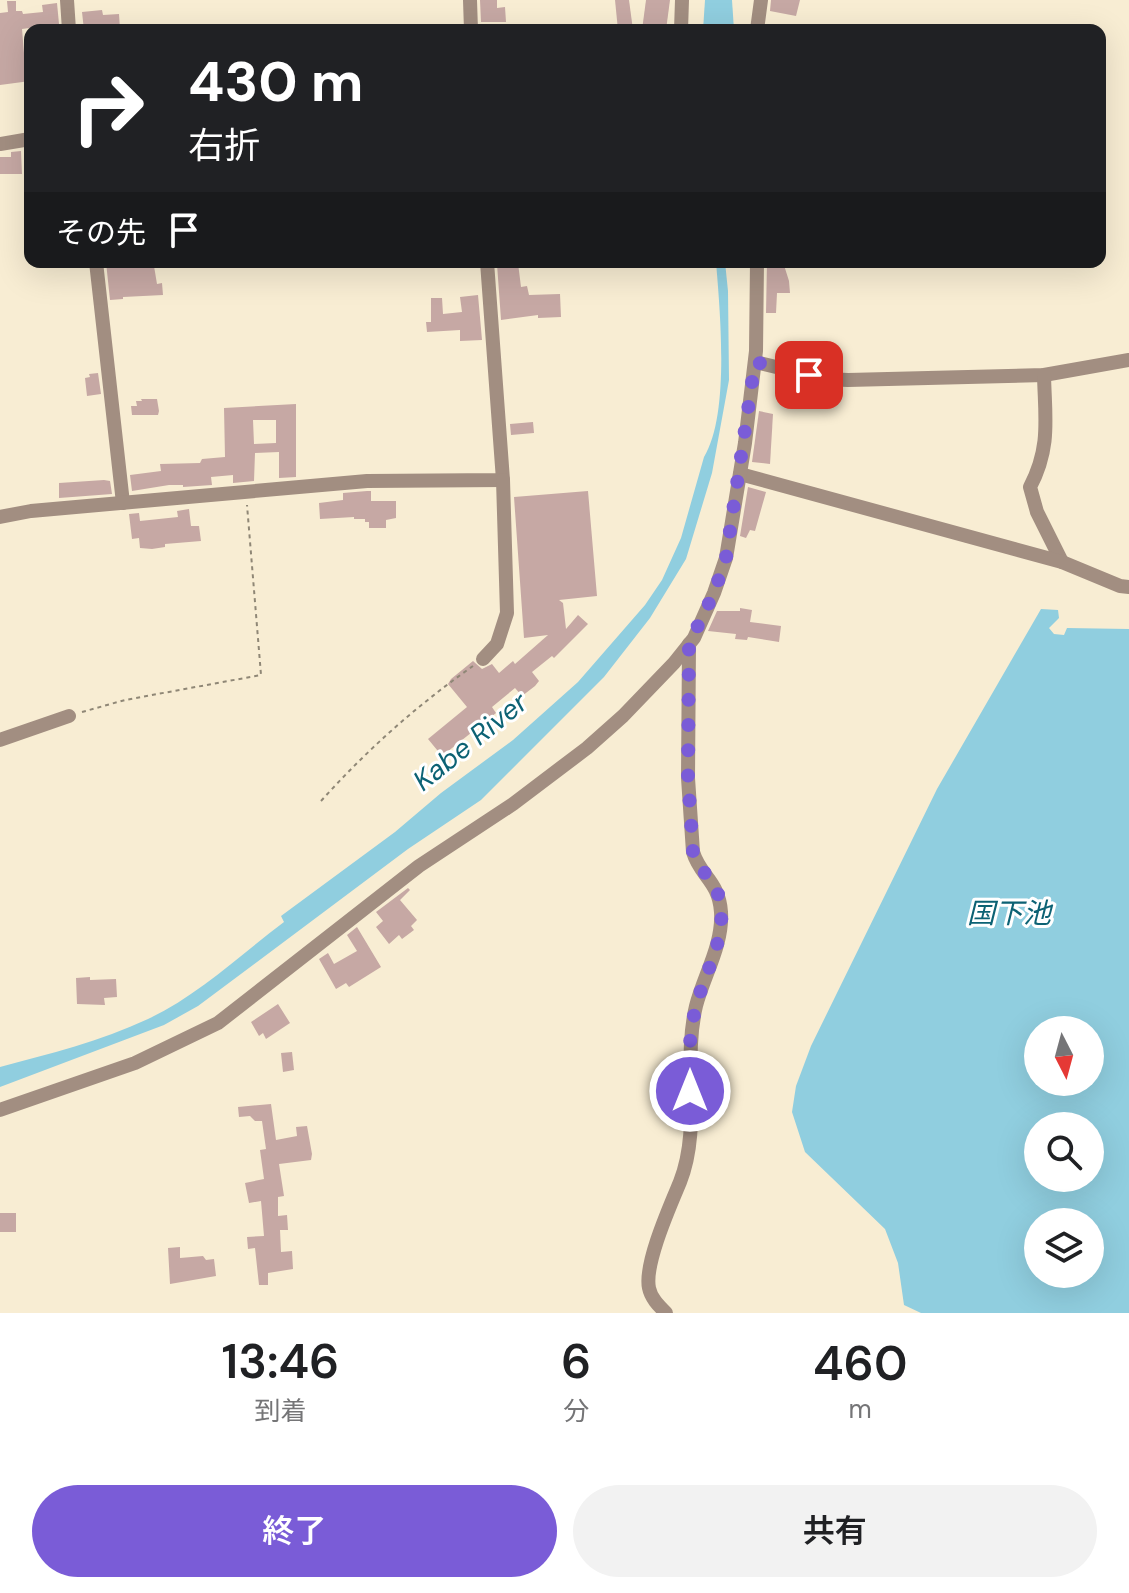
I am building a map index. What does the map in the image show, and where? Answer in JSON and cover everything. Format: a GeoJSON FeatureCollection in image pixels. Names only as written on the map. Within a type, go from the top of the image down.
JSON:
{"type":"FeatureCollection","features":[{"type":"Feature","properties":{"kind":"street"},"geometry":{"type":"LineString","coordinates":[[67,0],[69,24]]}},
{"type":"Feature","properties":{"kind":"street"},"geometry":{"type":"LineString","coordinates":[[470,0],[471,24]]}},
{"type":"Feature","properties":{"kind":"street"},"geometry":{"type":"LineString","coordinates":[[681,24],[682,0]]}},
{"type":"Feature","properties":{"kind":"street"},"geometry":{"type":"LineString","coordinates":[[758,24],[761,0]]}},
{"type":"Feature","properties":{"kind":"street"},"geometry":{"type":"LineString","coordinates":[[0,144],[24,140]]}},
{"type":"Feature","properties":{"kind":"street"},"geometry":{"type":"LineString","coordinates":[[97,268],[123,503]]}},
{"type":"Feature","properties":{"kind":"street"},"geometry":{"type":"LineString","coordinates":[[483,659],[497,644],[507,613],[503,480],[487,268]]}},
{"type":"Feature","properties":{"kind":"street"},"geometry":{"type":"LineString","coordinates":[[0,1110],[135,1063],[218,1023],[419,866],[513,804],[587,748],[674,663],[689,644],[714,593],[726,558],[755,362],[757,268]]}},
{"type":"Feature","properties":{"kind":"street"},"geometry":{"type":"LineString","coordinates":[[755,362],[826,379],[848,380],[1044,375],[1129,360]]}},
{"type":"Feature","properties":{"kind":"street"},"geometry":{"type":"LineString","coordinates":[[1044,375],[1046,436],[1041,465],[1030,487],[1037,512],[1062,562]]}},
{"type":"Feature","properties":{"kind":"street"},"geometry":{"type":"LineString","coordinates":[[740,474],[1062,562],[1129,587]]}},
{"type":"Feature","properties":{"kind":"street"},"geometry":{"type":"LineString","coordinates":[[0,517],[31,511],[367,481],[503,480]]}},
{"type":"Feature","properties":{"kind":"street"},"geometry":{"type":"LineString","coordinates":[[666,1313],[654,1301],[649,1290],[650,1267],[689,1150],[691,1033],[722,925],[720,898],[696,862],[693,852],[688,778],[689,644]]}},
{"type":"Feature","properties":{"kind":"street"},"geometry":{"type":"LineString","coordinates":[[0,740],[69,716]]}},
{"type":"Feature","properties":{"kind":"path"},"geometry":{"type":"LineString","coordinates":[[69,716],[125,700],[261,675],[246,492]]}},
{"type":"Feature","properties":{"kind":"path"},"geometry":{"type":"LineString","coordinates":[[321,801],[357,761],[427,698],[483,659]]}},
{"type":"Feature","properties":{"kind":"water"},"geometry":{"type":"Polygon","coordinates":[[[705,0],[732,0],[734,24],[703,24],[705,0]]]}},
{"type":"Feature","properties":{"kind":"water"},"geometry":{"type":"Polygon","coordinates":[[[716,268],[726,268],[729,380],[712,473],[686,559],[650,618],[604,677],[481,800],[408,849],[198,1006],[164,1025],[0,1087],[0,1067],[130,1027],[166,1010],[201,987],[284,922],[281,916],[513,740],[578,682],[645,605],[662,580],[681,538],[717,416],[721,362],[716,268]]]}},
{"type":"Feature","properties":{"kind":"water","name":"国下池"},"geometry":{"type":"Polygon","coordinates":[[[1041,609],[1058,610],[1059,618],[1049,628],[1054,634],[1064,635],[1067,628],[1129,629],[1129,1313],[921,1313],[904,1305],[898,1263],[885,1229],[805,1152],[792,1112],[796,1086],[811,1046],[937,789],[1041,609]]]}},
{"type":"Feature","properties":{"kind":"building"},"geometry":{"type":"Polygon","coordinates":[[[480,0],[497,0],[497,8],[505,7],[506,22],[481,22],[480,0]]]}},
{"type":"Feature","properties":{"kind":"building"},"geometry":{"type":"Polygon","coordinates":[[[615,0],[629,0],[632,24],[617,24],[615,0]]]}},
{"type":"Feature","properties":{"kind":"building"},"geometry":{"type":"Polygon","coordinates":[[[646,0],[670,0],[667,24],[643,24],[646,0]]]}},
{"type":"Feature","properties":{"kind":"building"},"geometry":{"type":"Polygon","coordinates":[[[771,0],[800,0],[796,16],[770,11],[771,0]]]}},
{"type":"Feature","properties":{"kind":"building"},"geometry":{"type":"Polygon","coordinates":[[[7,1],[16,1],[16,11],[23,14],[43,12],[42,5],[57,3],[59,24],[24,24],[24,82],[0,85],[0,13],[8,12],[7,1]]]}},
{"type":"Feature","properties":{"kind":"building"},"geometry":{"type":"Polygon","coordinates":[[[102,10],[103,15],[119,14],[120,24],[83,24],[82,12],[102,10]]]}},
{"type":"Feature","properties":{"kind":"building"},"geometry":{"type":"Polygon","coordinates":[[[21,151],[22,174],[0,174],[0,157],[11,157],[11,152],[21,151]]]}},
{"type":"Feature","properties":{"kind":"building"},"geometry":{"type":"Polygon","coordinates":[[[107,268],[154,268],[157,284],[162,283],[163,295],[110,300],[107,268]]]}},
{"type":"Feature","properties":{"kind":"building"},"geometry":{"type":"Polygon","coordinates":[[[497,268],[519,268],[521,287],[527,286],[529,295],[560,294],[561,317],[538,318],[538,315],[501,320],[497,268]]]}},
{"type":"Feature","properties":{"kind":"building"},"geometry":{"type":"Polygon","coordinates":[[[767,268],[785,268],[790,293],[777,293],[776,313],[766,313],[767,268]]]}},
{"type":"Feature","properties":{"kind":"building"},"geometry":{"type":"Polygon","coordinates":[[[478,295],[482,340],[460,341],[460,330],[427,332],[426,322],[431,322],[431,298],[442,298],[443,314],[462,312],[460,297],[478,295]]]}},
{"type":"Feature","properties":{"kind":"building"},"geometry":{"type":"Polygon","coordinates":[[[98,373],[101,394],[87,396],[85,378],[98,373]]]}},
{"type":"Feature","properties":{"kind":"building"},"geometry":{"type":"Polygon","coordinates":[[[157,399],[158,415],[132,415],[131,406],[137,406],[136,401],[157,399]]]}},
{"type":"Feature","properties":{"kind":"building"},"geometry":{"type":"Polygon","coordinates":[[[296,404],[296,477],[279,478],[279,452],[255,453],[254,481],[233,483],[233,475],[211,477],[212,485],[169,485],[132,491],[130,475],[161,471],[160,464],[200,463],[202,459],[225,457],[224,408],[296,404]],[[253,420],[254,444],[276,443],[276,420],[253,420]]]}},
{"type":"Feature","properties":{"kind":"building"},"geometry":{"type":"Polygon","coordinates":[[[759,411],[773,414],[770,464],[752,462],[759,411]]]}},
{"type":"Feature","properties":{"kind":"building"},"geometry":{"type":"Polygon","coordinates":[[[533,422],[534,433],[511,435],[510,424],[533,422]]]}},
{"type":"Feature","properties":{"kind":"building"},"geometry":{"type":"Polygon","coordinates":[[[110,481],[112,494],[59,498],[59,483],[110,481]]]}},
{"type":"Feature","properties":{"kind":"building"},"geometry":{"type":"Polygon","coordinates":[[[748,487],[766,492],[755,531],[750,530],[746,538],[740,536],[748,487]]]}},
{"type":"Feature","properties":{"kind":"building"},"geometry":{"type":"Polygon","coordinates":[[[371,491],[371,501],[396,501],[396,518],[386,520],[386,528],[369,528],[369,522],[365,519],[354,517],[320,519],[319,503],[343,500],[343,493],[371,491]]]}},
{"type":"Feature","properties":{"kind":"building"},"geometry":{"type":"Polygon","coordinates":[[[588,491],[597,596],[559,600],[563,603],[566,629],[578,615],[588,624],[554,658],[552,656],[532,672],[539,681],[535,686],[522,696],[515,688],[492,707],[496,713],[442,756],[428,739],[467,707],[448,684],[451,679],[473,661],[482,669],[492,664],[499,673],[513,661],[515,664],[548,635],[524,638],[514,497],[588,491]]]}},
{"type":"Feature","properties":{"kind":"building"},"geometry":{"type":"Polygon","coordinates":[[[189,509],[191,526],[199,526],[201,541],[165,544],[165,547],[152,549],[140,548],[139,538],[132,539],[129,514],[139,513],[140,521],[178,517],[177,511],[189,509]]]}},
{"type":"Feature","properties":{"kind":"building"},"geometry":{"type":"Polygon","coordinates":[[[740,608],[752,610],[750,622],[781,626],[779,642],[748,637],[747,640],[735,639],[736,634],[708,631],[717,611],[740,611],[740,608]]]}},
{"type":"Feature","properties":{"kind":"building"},"geometry":{"type":"Polygon","coordinates":[[[408,888],[410,890],[400,900],[417,920],[411,926],[414,930],[402,939],[399,935],[389,944],[376,927],[383,921],[376,912],[408,888]]]}},
{"type":"Feature","properties":{"kind":"building"},"geometry":{"type":"Polygon","coordinates":[[[357,927],[381,967],[349,987],[346,983],[336,989],[319,959],[328,953],[334,964],[357,951],[347,935],[357,927]]]}},
{"type":"Feature","properties":{"kind":"building"},"geometry":{"type":"Polygon","coordinates":[[[90,977],[90,980],[116,979],[117,997],[104,998],[105,1005],[77,1004],[76,978],[90,977]]]}},
{"type":"Feature","properties":{"kind":"building"},"geometry":{"type":"Polygon","coordinates":[[[278,1004],[290,1023],[266,1039],[263,1033],[259,1036],[251,1022],[278,1004]]]}},
{"type":"Feature","properties":{"kind":"building"},"geometry":{"type":"Polygon","coordinates":[[[292,1052],[294,1070],[283,1072],[281,1053],[292,1052]]]}},
{"type":"Feature","properties":{"kind":"building"},"geometry":{"type":"Polygon","coordinates":[[[271,1104],[276,1140],[297,1136],[296,1127],[307,1126],[312,1154],[311,1160],[279,1164],[284,1196],[278,1197],[278,1216],[287,1215],[288,1230],[280,1230],[281,1252],[292,1251],[293,1269],[268,1273],[268,1285],[259,1285],[255,1248],[248,1249],[247,1237],[264,1236],[261,1201],[249,1203],[245,1183],[264,1179],[260,1150],[266,1149],[262,1121],[255,1121],[250,1116],[239,1117],[238,1107],[271,1104]]]}},
{"type":"Feature","properties":{"kind":"building"},"geometry":{"type":"Polygon","coordinates":[[[0,1213],[16,1213],[16,1232],[0,1232],[0,1213]]]}},
{"type":"Feature","properties":{"kind":"building"},"geometry":{"type":"Polygon","coordinates":[[[180,1247],[180,1258],[203,1256],[206,1260],[214,1259],[216,1276],[170,1284],[168,1248],[180,1247]]]}},
{"type":"Feature","properties":{"kind":"route"},"geometry":{"type":"LineString","coordinates":[[690,1091],[691,1033],[722,925],[720,898],[696,862],[693,852],[688,778],[689,644],[714,593],[726,558],[755,362],[809,375]]}},
{"type":"Feature","properties":{"kind":"water label","name":"Kabe River"},"geometry":{"type":"Point","coordinates":[470,741]}}]}
